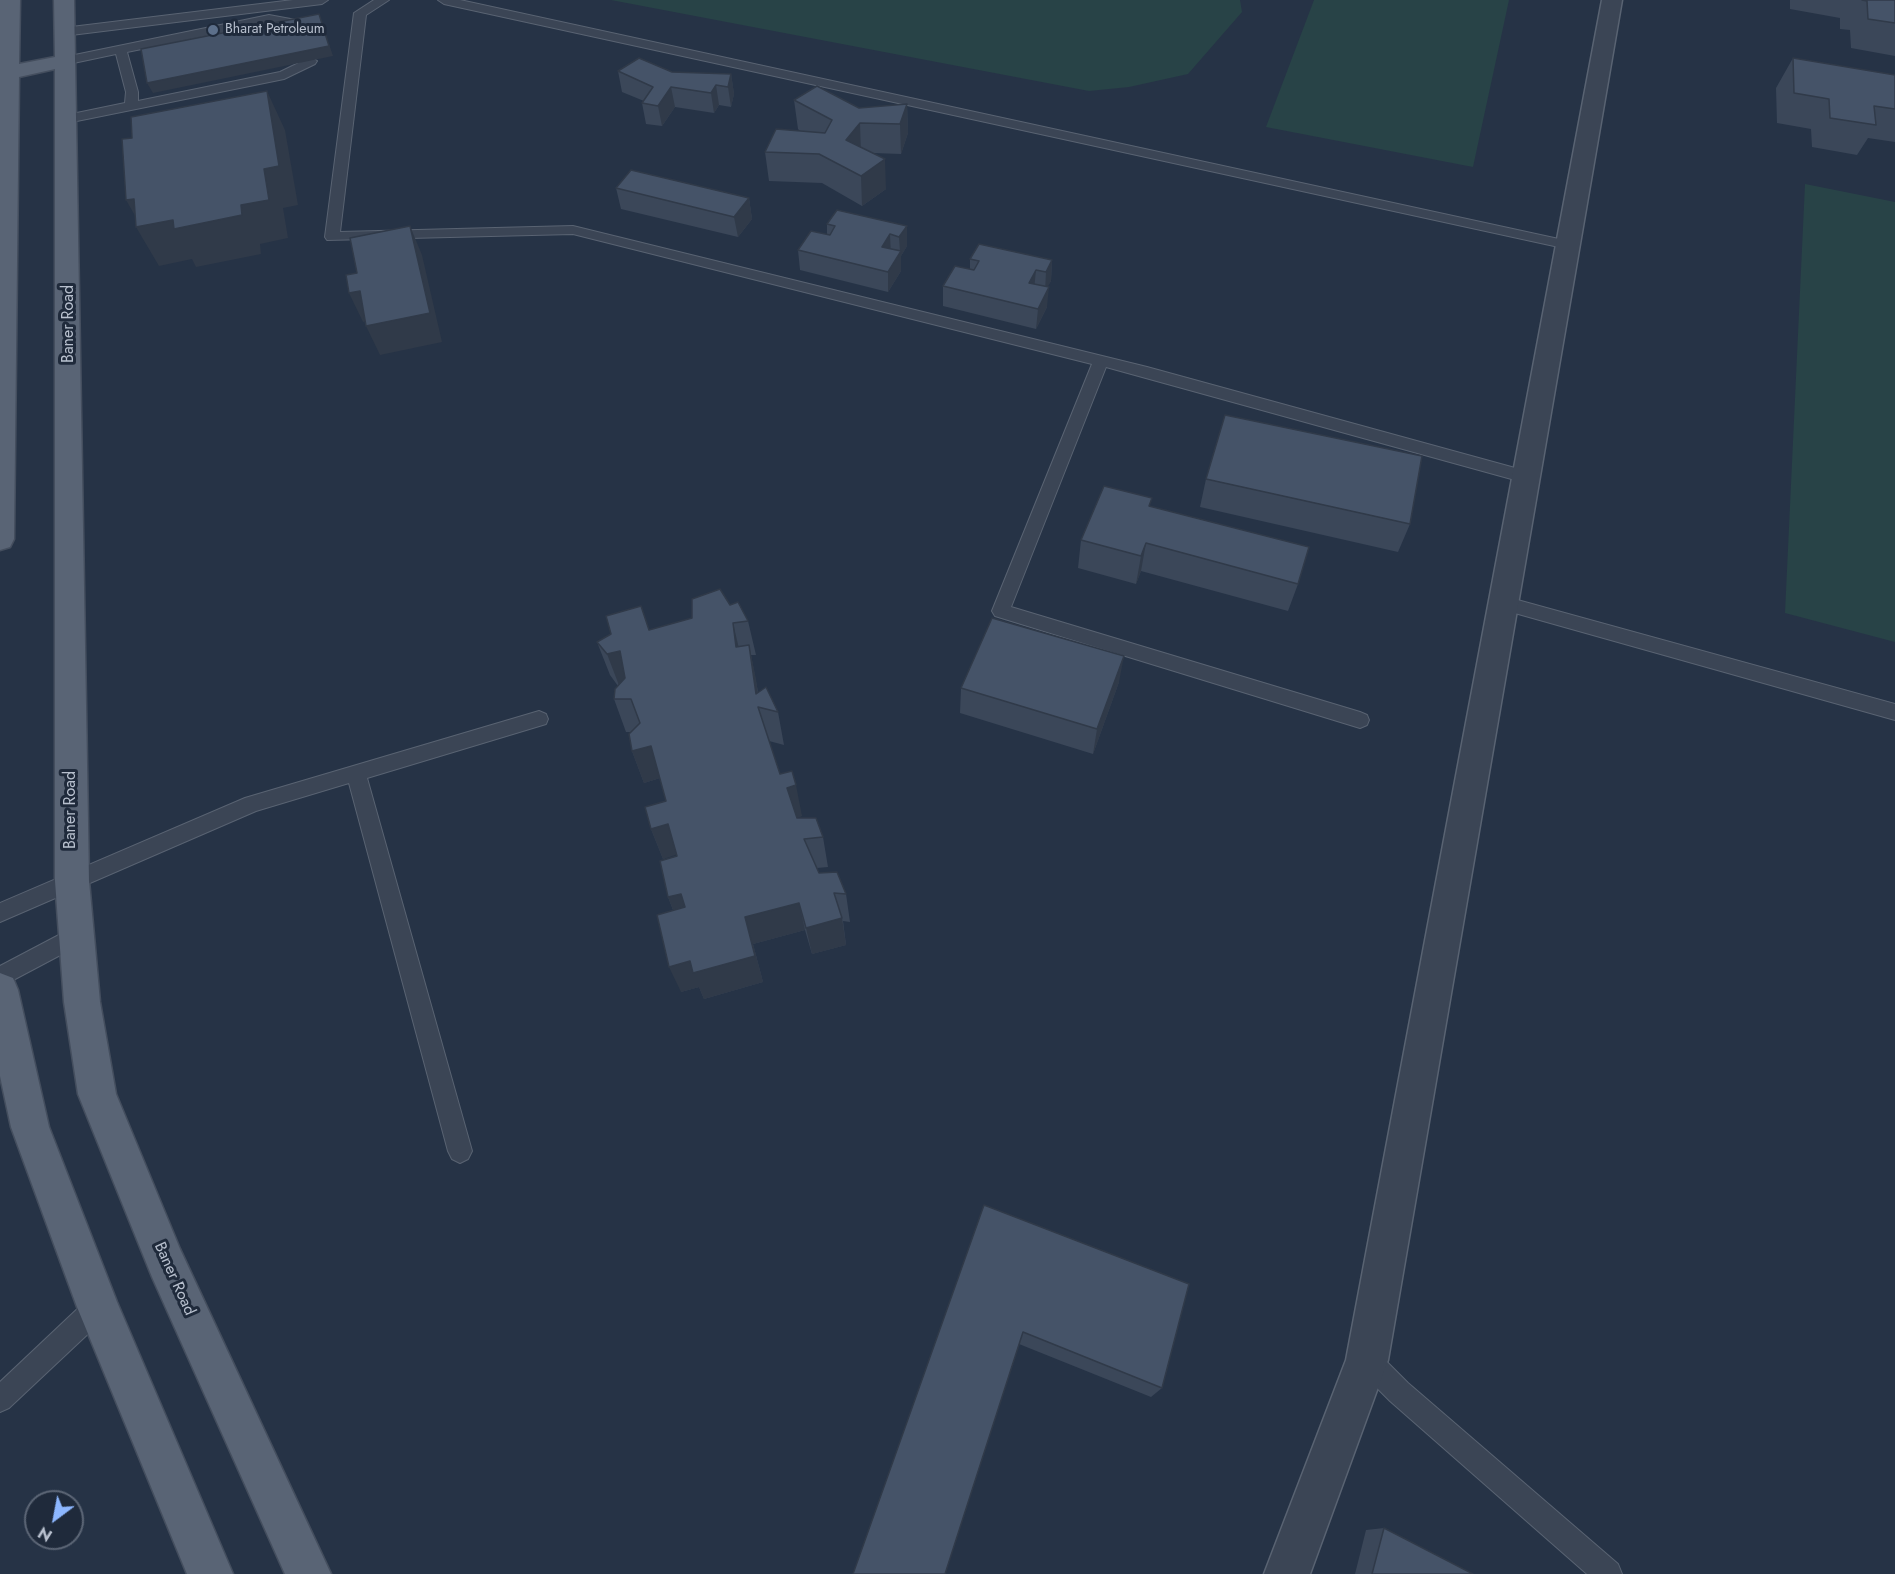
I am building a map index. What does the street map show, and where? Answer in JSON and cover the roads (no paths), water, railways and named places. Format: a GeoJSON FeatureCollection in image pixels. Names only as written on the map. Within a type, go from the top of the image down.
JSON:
{"type":"FeatureCollection","features":[{"type":"Feature","properties":{"kind":"main road"},"geometry":{"type":"LineString","coordinates":[[0,539],[10,0]]}},
{"type":"Feature","properties":{"kind":"main road"},"geometry":{"type":"LineString","coordinates":[[9,73],[63,31]]}},
{"type":"Feature","properties":{"kind":"main road","name":"Baner Road"},"geometry":{"type":"LineString","coordinates":[[63,31],[67,119],[72,881],[82,1002],[97,1094],[166,1263],[308,1574]]}},
{"type":"Feature","properties":{"kind":"main road"},"geometry":{"type":"LineString","coordinates":[[0,990],[30,1127],[98,1307],[210,1574]]}},
{"type":"Feature","properties":{"kind":"street"},"geometry":{"type":"LineString","coordinates":[[1287,1574],[1366,1360],[1612,0]]}},
{"type":"Feature","properties":{"kind":"lane"},"geometry":{"type":"LineString","coordinates":[[63,31],[322,0]]}},
{"type":"Feature","properties":{"kind":"lane"},"geometry":{"type":"LineString","coordinates":[[383,0],[360,13],[332,237],[573,230],[1101,360],[1526,477]]}},
{"type":"Feature","properties":{"kind":"lane"},"geometry":{"type":"LineString","coordinates":[[444,0],[1568,244]]}},
{"type":"Feature","properties":{"kind":"lane"},"geometry":{"type":"LineString","coordinates":[[63,31],[121,51],[269,19],[292,23],[300,29]]}},
{"type":"Feature","properties":{"kind":"lane"},"geometry":{"type":"LineString","coordinates":[[121,51],[132,92],[131,106]]}},
{"type":"Feature","properties":{"kind":"lane"},"geometry":{"type":"LineString","coordinates":[[67,119],[284,75],[311,61]]}},
{"type":"Feature","properties":{"kind":"lane"},"geometry":{"type":"LineString","coordinates":[[1101,360],[1001,611],[1360,720]]}},
{"type":"Feature","properties":{"kind":"lane"},"geometry":{"type":"LineString","coordinates":[[1503,603],[1895,712]]}},
{"type":"Feature","properties":{"kind":"lane"},"geometry":{"type":"LineString","coordinates":[[0,913],[252,804],[539,719]]}},
{"type":"Feature","properties":{"kind":"lane"},"geometry":{"type":"LineString","coordinates":[[356,773],[460,1151]]}},
{"type":"Feature","properties":{"kind":"lane"},"geometry":{"type":"LineString","coordinates":[[0,977],[76,936]]}},
{"type":"Feature","properties":{"kind":"lane"},"geometry":{"type":"LineString","coordinates":[[0,1399],[98,1307]]}},
{"type":"Feature","properties":{"kind":"lane"},"geometry":{"type":"LineString","coordinates":[[1366,1360],[1399,1392],[1608,1574]]}},
{"type":"Feature","properties":{"kind":"place","name":"Bharat Petroleum"},"geometry":{"type":"Point","coordinates":[213,30]}}]}
